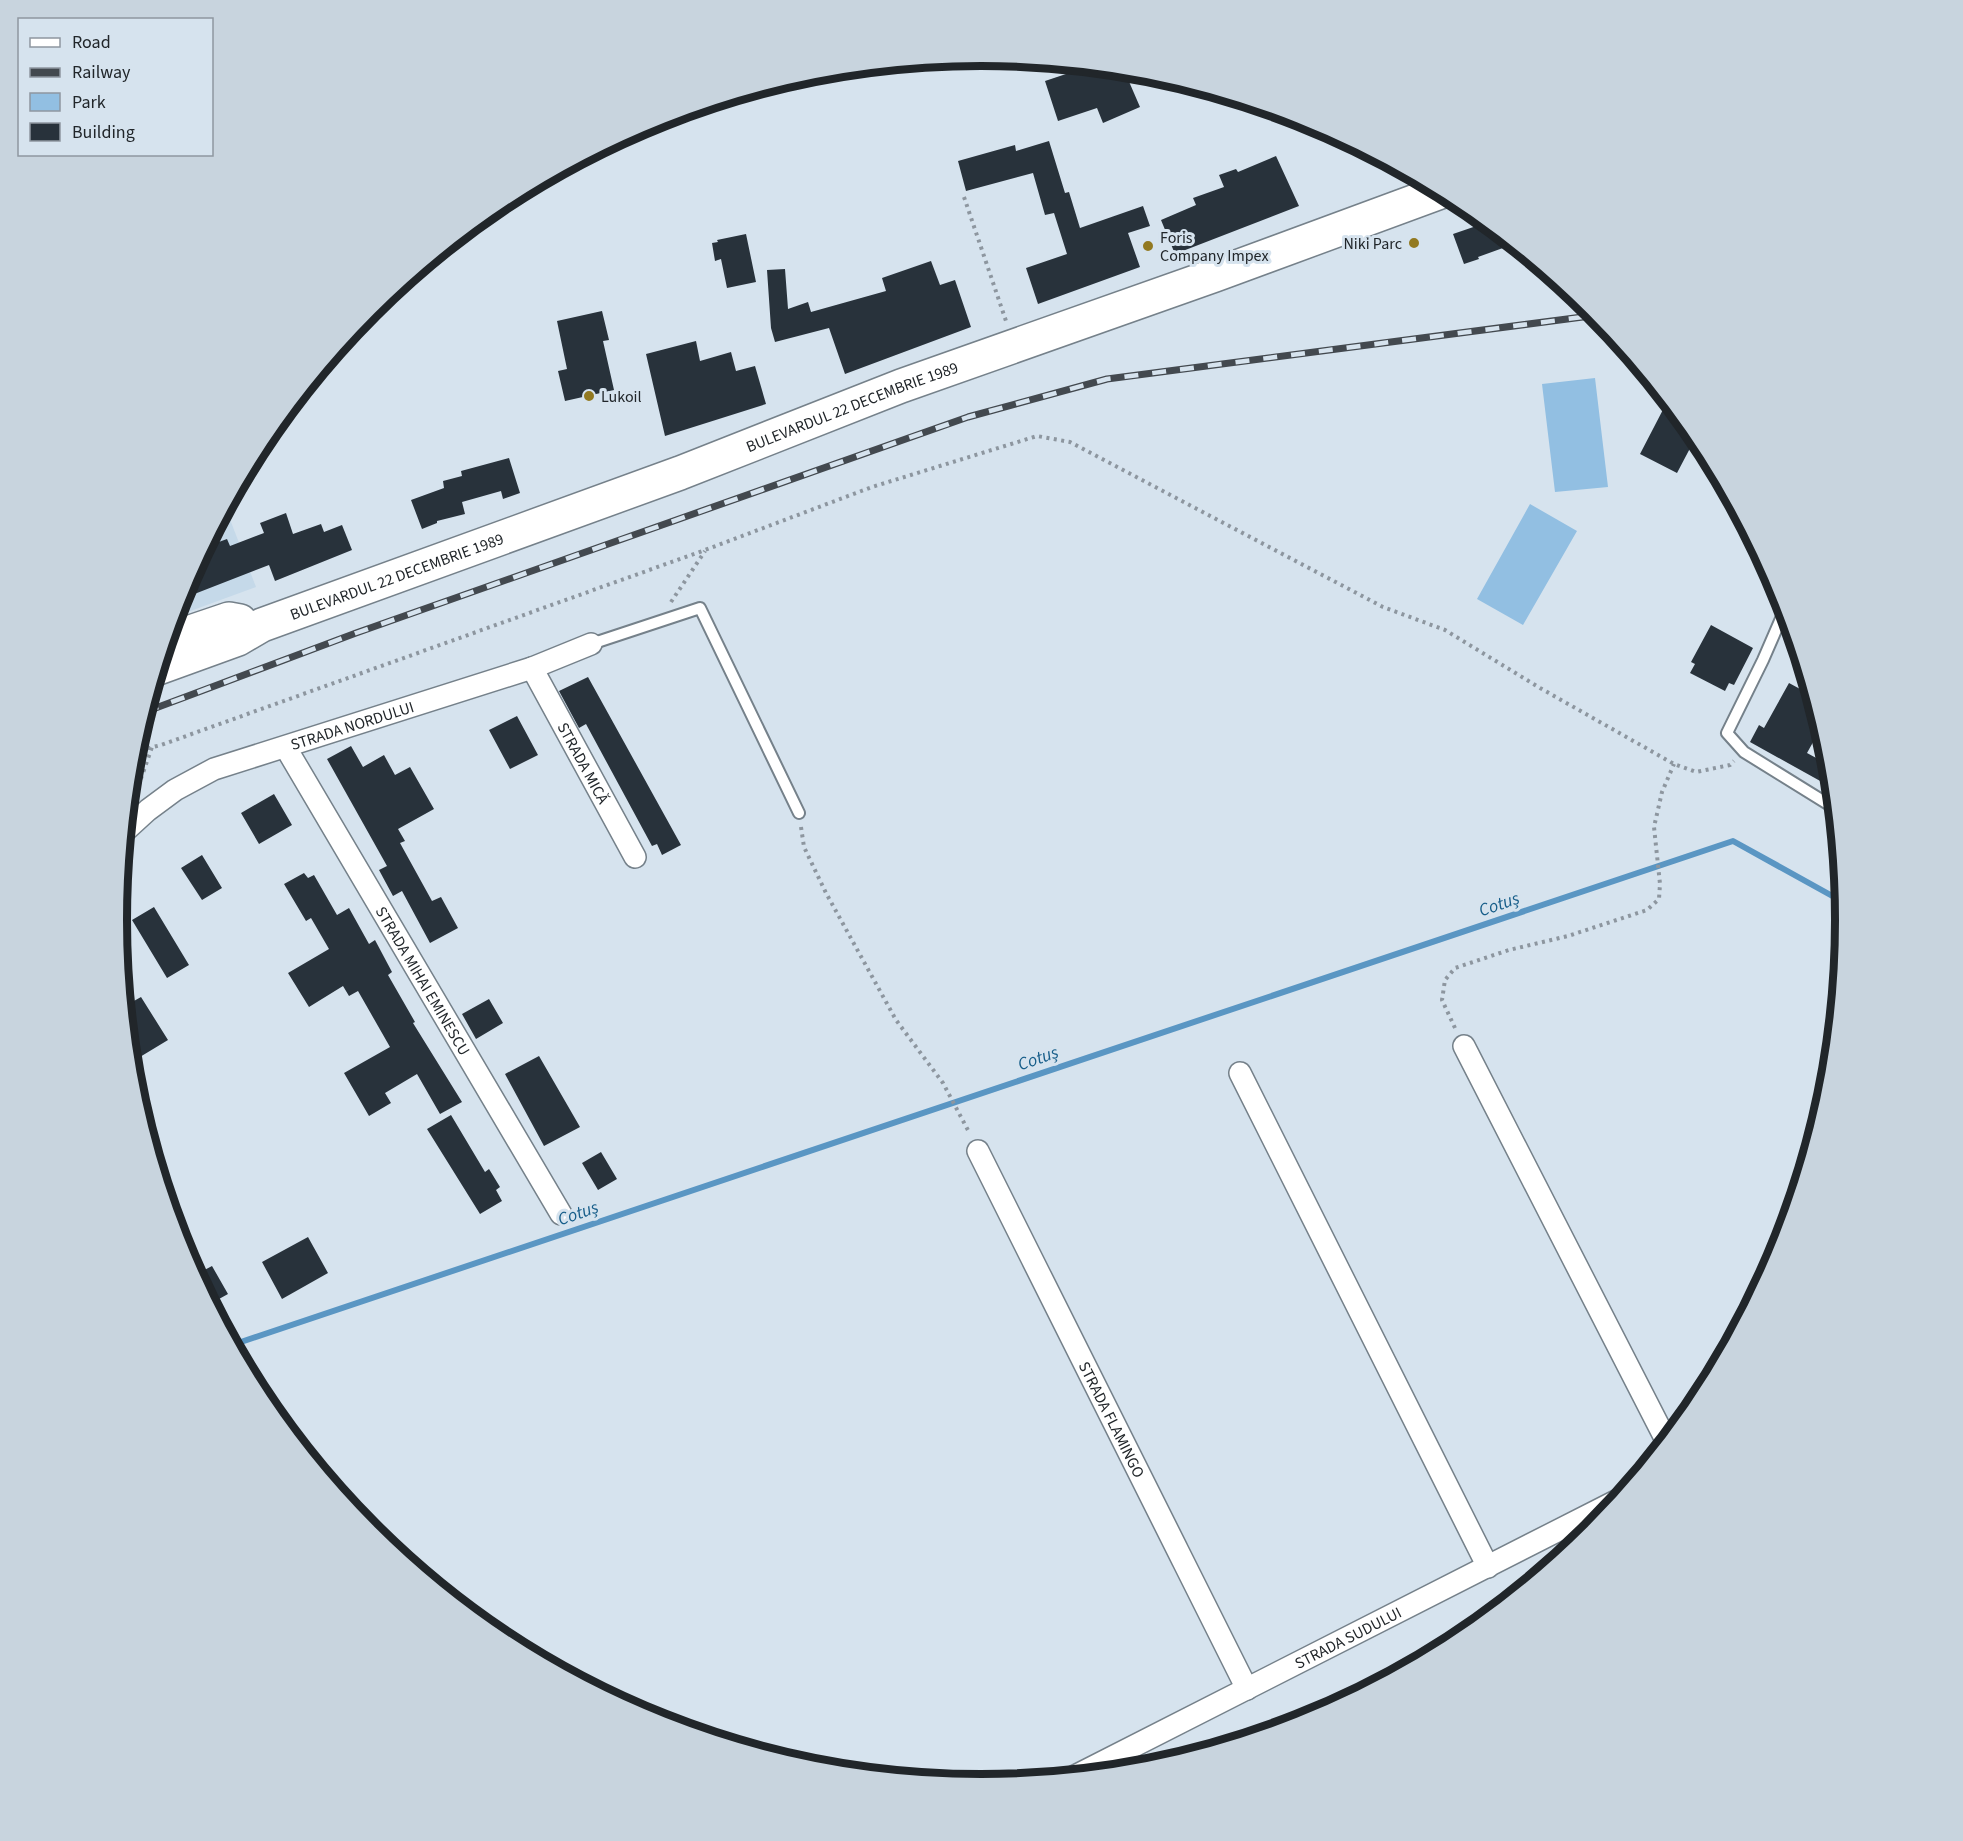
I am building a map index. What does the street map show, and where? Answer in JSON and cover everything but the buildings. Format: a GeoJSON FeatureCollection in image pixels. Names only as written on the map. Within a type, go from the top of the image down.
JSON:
{"type":"FeatureCollection","features":[{"type":"Feature","properties":{"kind":"main road","name":"BULEVARDUL 22 DECEMBRIE 1989"},"geometry":{"type":"LineString","coordinates":[[166,665],[238,639],[262,625],[680,473],[901,387],[1432,195]]}},
{"type":"Feature","properties":{"kind":"main road"},"geometry":{"type":"LineString","coordinates":[[175,637],[229,619],[262,625]]}},
{"type":"Feature","properties":{"kind":"street","name":"STRADA NORDULUI"},"geometry":{"type":"LineString","coordinates":[[133,824],[175,789],[214,770],[532,668],[591,644]]}},
{"type":"Feature","properties":{"kind":"street","name":"STRADA MICĂ"},"geometry":{"type":"LineString","coordinates":[[532,668],[635,857]]}},
{"type":"Feature","properties":{"kind":"street","name":"STRADA MIHAI EMINESCU"},"geometry":{"type":"LineString","coordinates":[[286,748],[561,1214]]}},
{"type":"Feature","properties":{"kind":"street"},"geometry":{"type":"LineString","coordinates":[[1464,1046],[1663,1435]]}},
{"type":"Feature","properties":{"kind":"street"},"geometry":{"type":"LineString","coordinates":[[1240,1072],[1488,1567]]}},
{"type":"Feature","properties":{"kind":"street","name":"STRADA FLAMINGO"},"geometry":{"type":"LineString","coordinates":[[978,1150],[1246,1689]]}},
{"type":"Feature","properties":{"kind":"street","name":"STRADA SUDULUI"},"geometry":{"type":"LineString","coordinates":[[1091,1768],[1601,1509]]}},
{"type":"Feature","properties":{"kind":"lane"},"geometry":{"type":"LineString","coordinates":[[591,644],[700,608],[799,813]]}},
{"type":"Feature","properties":{"kind":"lane"},"geometry":{"type":"LineString","coordinates":[[1781,619],[1727,733],[1744,752],[1828,804]]}},
{"type":"Feature","properties":{"kind":"path"},"geometry":{"type":"LineString","coordinates":[[964,197],[1008,327]]}},
{"type":"Feature","properties":{"kind":"path"},"geometry":{"type":"LineString","coordinates":[[144,749],[705,550],[872,487],[1037,436],[1070,442],[1383,607],[1445,630],[1540,688],[1674,764],[1696,772],[1730,765],[1744,752]]}},
{"type":"Feature","properties":{"kind":"path"},"geometry":{"type":"LineString","coordinates":[[658,622],[705,550]]}},
{"type":"Feature","properties":{"kind":"path"},"geometry":{"type":"LineString","coordinates":[[137,790],[152,747]]}},
{"type":"Feature","properties":{"kind":"path"},"geometry":{"type":"LineString","coordinates":[[1464,1046],[1442,1000],[1445,980],[1455,968],[1509,950],[1568,936],[1647,910],[1659,899],[1660,884],[1654,827],[1662,792],[1674,764]]}},
{"type":"Feature","properties":{"kind":"path"},"geometry":{"type":"LineString","coordinates":[[799,813],[804,847],[826,893],[896,1020],[943,1083],[978,1150]]}},
{"type":"Feature","properties":{"kind":"shaded area"},"geometry":{"type":"Polygon","coordinates":[[[229,516],[256,587],[184,613],[229,516]]]}},
{"type":"Feature","properties":{"kind":"green space"},"geometry":{"type":"Polygon","coordinates":[[[1595,378],[1608,487],[1555,492],[1542,384],[1595,378]]]}},
{"type":"Feature","properties":{"kind":"green space"},"geometry":{"type":"Polygon","coordinates":[[[1530,504],[1577,531],[1523,625],[1477,599],[1530,504]]]}},
{"type":"Feature","properties":{"kind":"waterway","name":"Cotuș"},"geometry":{"type":"LineString","coordinates":[[238,1343],[1733,841],[1835,898]]}},
{"type":"Feature","properties":{"kind":"railway"},"geometry":{"type":"LineString","coordinates":[[154,709],[356,633],[968,417],[1107,379],[1586,317]]}},
{"type":"Feature","properties":{"kind":"place","name":"Niki Parc"},"geometry":{"type":"Point","coordinates":[1414,243]}},
{"type":"Feature","properties":{"kind":"place","name":"Foris Company Impex"},"geometry":{"type":"Point","coordinates":[1148,246]}},
{"type":"Feature","properties":{"kind":"place","name":"Lukoil"},"geometry":{"type":"Point","coordinates":[589,396]}}]}
